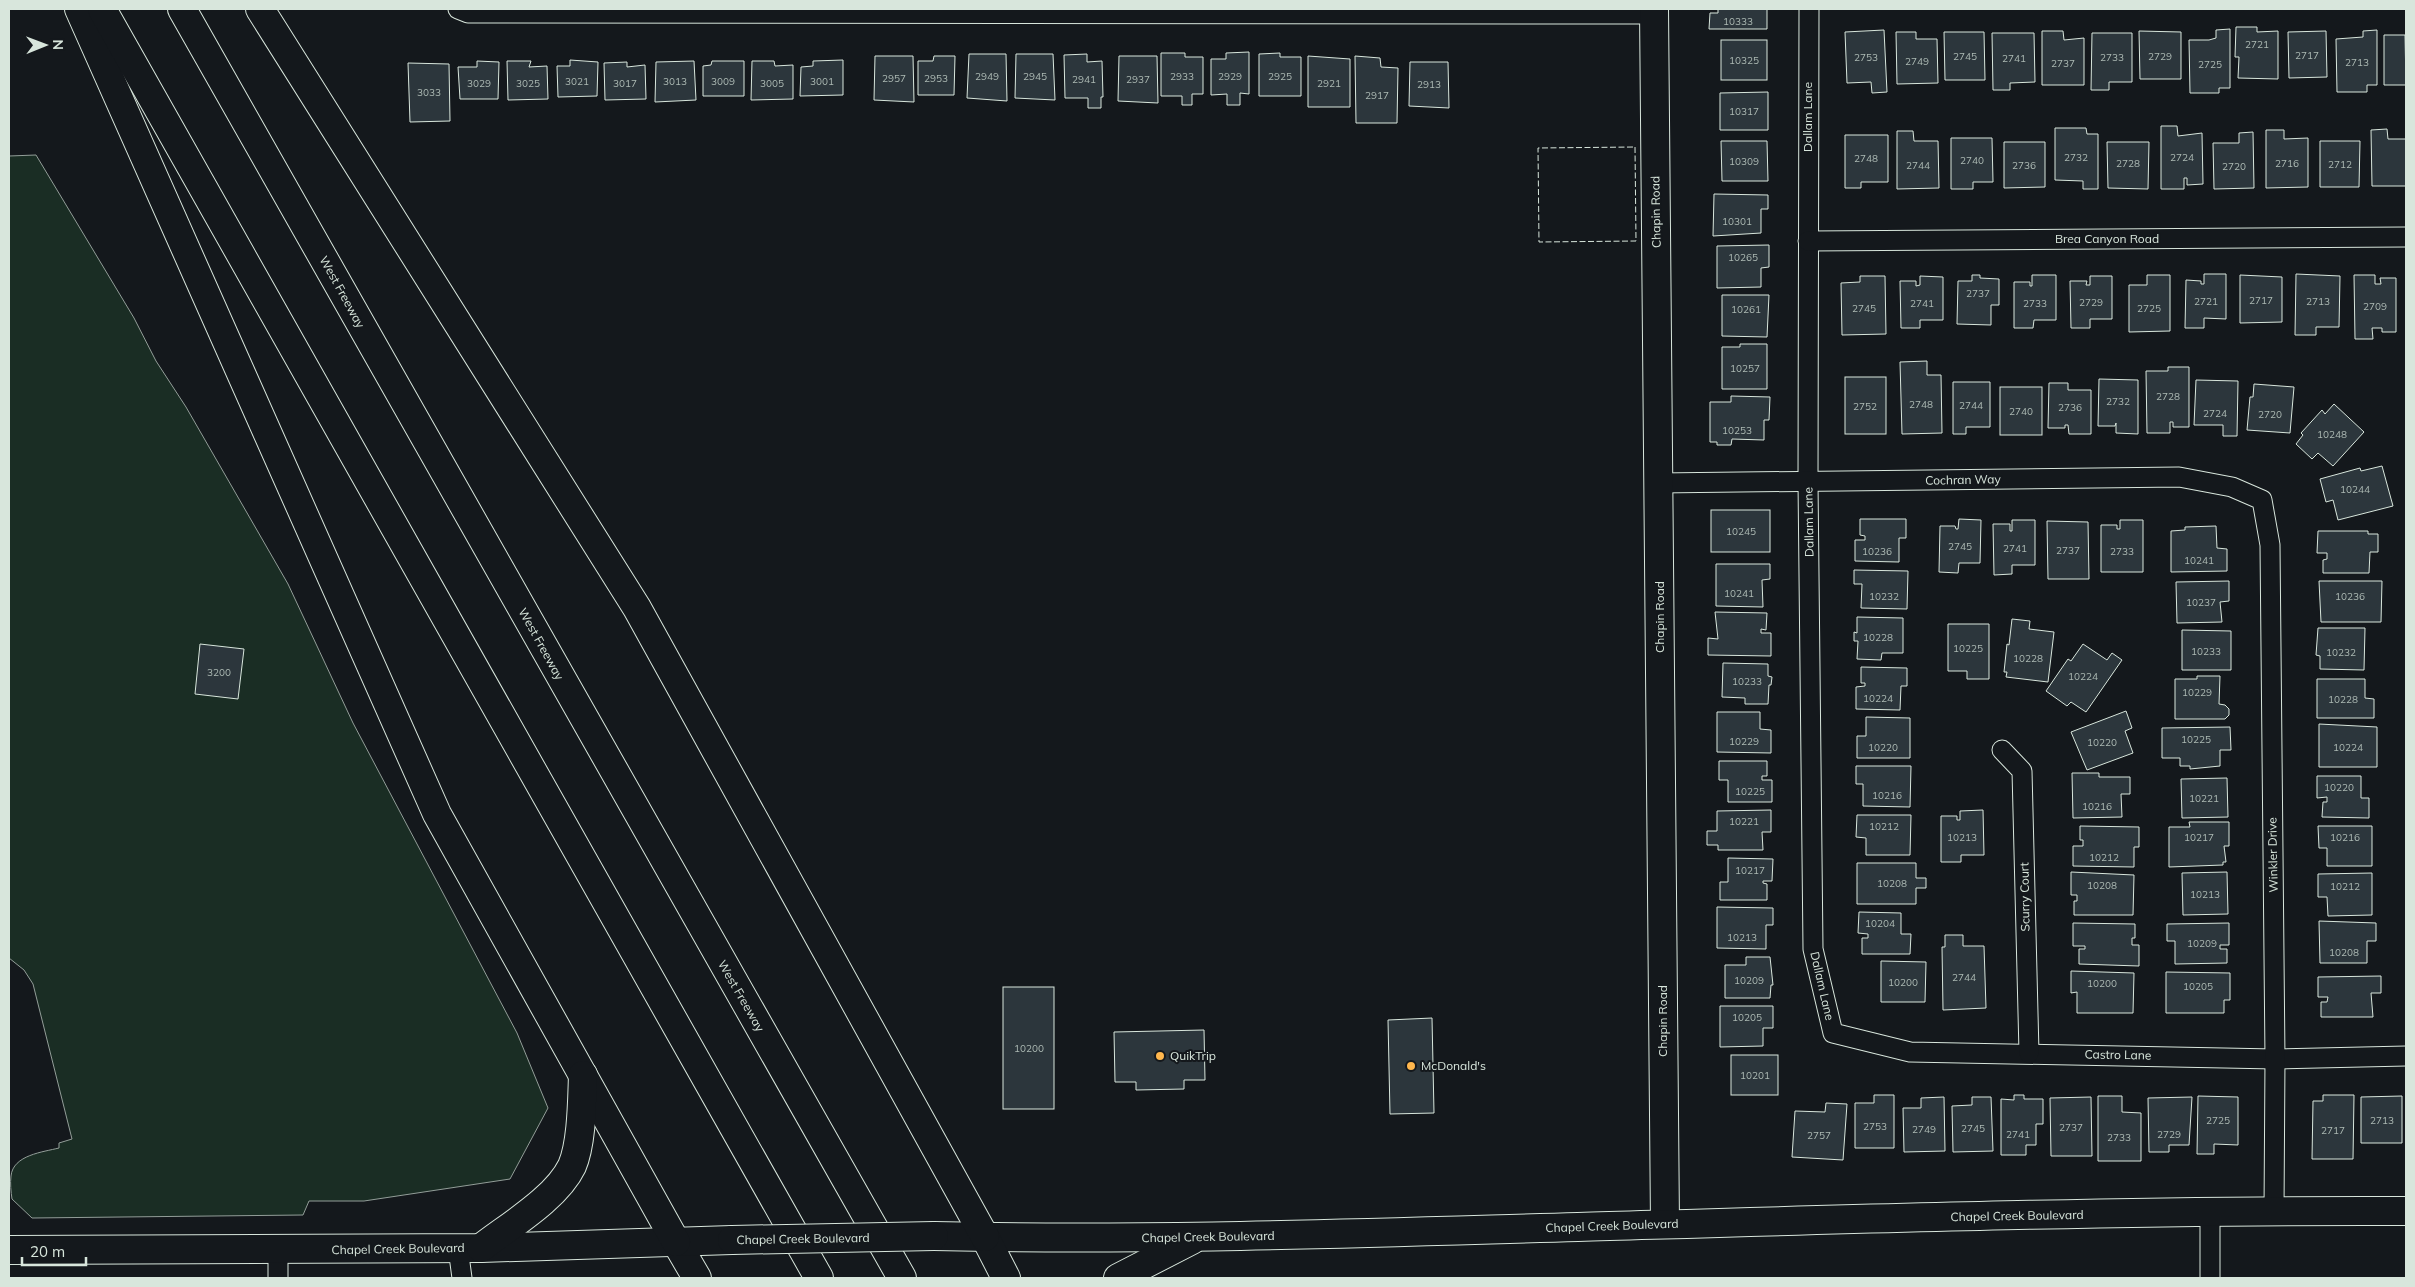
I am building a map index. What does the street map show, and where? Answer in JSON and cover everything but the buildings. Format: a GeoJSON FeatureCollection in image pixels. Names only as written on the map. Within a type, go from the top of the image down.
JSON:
{"type":"FeatureCollection","features":[{"type":"Feature","properties":{"kind":"main road"},"geometry":{"type":"LineString","coordinates":[[79,9],[437,814],[697,1278]]}},
{"type":"Feature","properties":{"kind":"main road"},"geometry":{"type":"LineString","coordinates":[[102,9],[819,1278]]}},
{"type":"Feature","properties":{"kind":"main road","name":"West Freeway"},"geometry":{"type":"LineString","coordinates":[[182,9],[902,1278]]}},
{"type":"Feature","properties":{"kind":"main road"},"geometry":{"type":"LineString","coordinates":[[260,9],[636,608],[1006,1278]]}},
{"type":"Feature","properties":{"kind":"main road","name":"Chapin Road"},"geometry":{"type":"LineString","coordinates":[[1654,11],[1665,1224]]}},
{"type":"Feature","properties":{"kind":"main road"},"geometry":{"type":"LineString","coordinates":[[469,1248],[550,1194],[572,1166],[580,1128],[583,1075]]}},
{"type":"Feature","properties":{"kind":"main road","name":"Chapel Creek Boulevard"},"geometry":{"type":"LineString","coordinates":[[9,1250],[469,1248],[934,1236],[1196,1238],[1665,1224],[2210,1212],[2406,1211]]}},
{"type":"Feature","properties":{"kind":"main road"},"geometry":{"type":"LineString","coordinates":[[1118,1278],[1196,1238]]}},
{"type":"Feature","properties":{"kind":"street"},"geometry":{"type":"LineString","coordinates":[[458,9],[468,14],[864,11],[1654,11]]}},
{"type":"Feature","properties":{"kind":"street","name":"Dallam Lane"},"geometry":{"type":"LineString","coordinates":[[1809,9],[1808,482],[1813,949],[1832,1033]]}},
{"type":"Feature","properties":{"kind":"street","name":"Brea Canyon Road"},"geometry":{"type":"LineString","coordinates":[[1808,241],[2406,237]]}},
{"type":"Feature","properties":{"kind":"street","name":"Cochran Way"},"geometry":{"type":"LineString","coordinates":[[1659,483],[2179,477],[2232,487],[2262,500]]}},
{"type":"Feature","properties":{"kind":"street","name":"Winkler Drive"},"geometry":{"type":"LineString","coordinates":[[2262,500],[2270,545],[2275,1059],[2274,1211]]}},
{"type":"Feature","properties":{"kind":"street","name":"Scurry Court"},"geometry":{"type":"LineString","coordinates":[[2002,750],[2022,771],[2029,1053]]}},
{"type":"Feature","properties":{"kind":"street","name":"Castro Lane"},"geometry":{"type":"LineString","coordinates":[[1832,1033],[1910,1052],[2275,1059],[2406,1056]]}},
{"type":"Feature","properties":{"kind":"street"},"geometry":{"type":"LineString","coordinates":[[2210,1212],[2210,1278]]}},
{"type":"Feature","properties":{"kind":"street"},"geometry":{"type":"LineString","coordinates":[[278,1248],[278,1278]]}},
{"type":"Feature","properties":{"kind":"street"},"geometry":{"type":"LineString","coordinates":[[462,1278],[469,1248]]}},
{"type":"Feature","properties":{"kind":"green space"},"geometry":{"type":"Polygon","coordinates":[[[36,155],[134,318],[156,361],[186,407],[288,584],[353,723],[517,1033],[548,1108],[510,1179],[364,1201],[309,1201],[303,1215],[32,1218],[12,1199],[11,1176],[17,1163],[37,1153],[59,1148],[59,1143],[72,1139],[33,984],[24,970],[9,958],[9,156],[36,155]]]}},
{"type":"Feature","properties":{"kind":"fence"},"geometry":{"type":"LineString","coordinates":[[1635,147],[1636,241],[1539,242],[1538,148],[1635,147]]}},
{"type":"Feature","properties":{"kind":"place","name":"QuikTrip"},"geometry":{"type":"Point","coordinates":[1160,1056]}},
{"type":"Feature","properties":{"kind":"place","name":"McDonald's"},"geometry":{"type":"Point","coordinates":[1411,1066]}}]}
